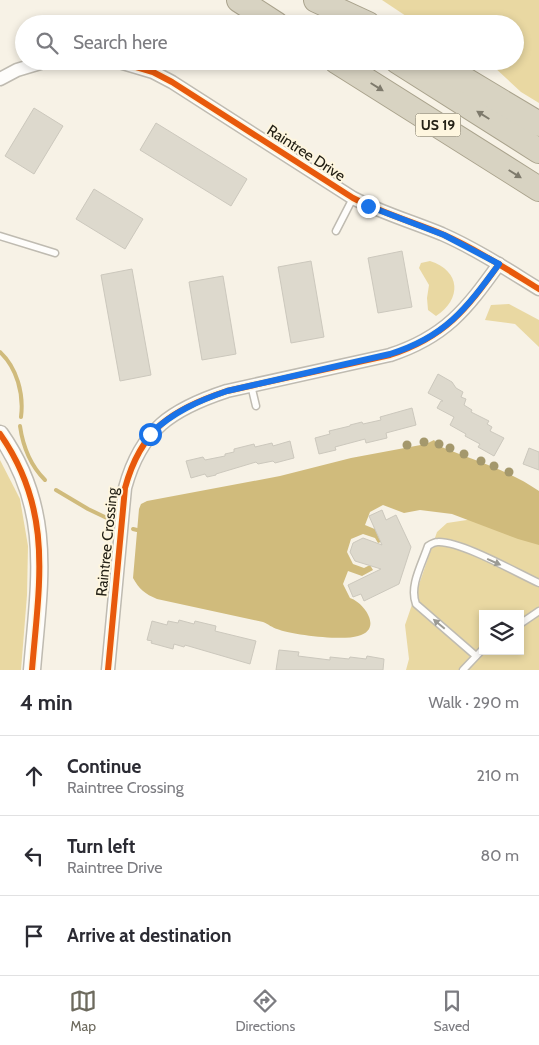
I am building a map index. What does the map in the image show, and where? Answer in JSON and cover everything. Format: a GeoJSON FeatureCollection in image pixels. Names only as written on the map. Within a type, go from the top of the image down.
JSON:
{"type":"FeatureCollection","features":[{"type":"Feature","properties":{"kind":"highway"},"geometry":{"type":"LineString","coordinates":[[239,0],[262,15]]}},
{"type":"Feature","properties":{"kind":"highway"},"geometry":{"type":"LineString","coordinates":[[304,0],[326,15]]}},
{"type":"Feature","properties":{"kind":"highway"},"geometry":{"type":"LineString","coordinates":[[316,0],[348,15]]}},
{"type":"Feature","properties":{"kind":"highway","name":"US 19"},"geometry":{"type":"LineString","coordinates":[[350,70],[539,189]]}},
{"type":"Feature","properties":{"kind":"highway","name":"US 19"},"geometry":{"type":"LineString","coordinates":[[411,70],[539,151]]}},
{"type":"Feature","properties":{"kind":"highway"},"geometry":{"type":"LineString","coordinates":[[449,70],[539,124]]}},
{"type":"Feature","properties":{"kind":"street"},"geometry":{"type":"LineString","coordinates":[[0,79],[17,70]]}},
{"type":"Feature","properties":{"kind":"street","name":"Raintree Drive"},"geometry":{"type":"LineString","coordinates":[[145,70],[172,82],[353,198],[368,206],[444,235],[499,264],[539,289]]}},
{"type":"Feature","properties":{"kind":"street","name":"Raintree Crossing"},"geometry":{"type":"LineString","coordinates":[[108,670],[125,488],[131,467],[150,434],[169,418],[202,399],[251,385],[408,349],[442,330],[457,317],[472,301],[499,264]]}},
{"type":"Feature","properties":{"kind":"street"},"geometry":{"type":"LineString","coordinates":[[0,434],[22,471],[31,494],[36,518],[39,542],[39,567],[32,670]]}},
{"type":"Feature","properties":{"kind":"lane"},"geometry":{"type":"LineString","coordinates":[[336,231],[353,198]]}},
{"type":"Feature","properties":{"kind":"lane"},"geometry":{"type":"LineString","coordinates":[[0,236],[54,253]]}},
{"type":"Feature","properties":{"kind":"lane"},"geometry":{"type":"LineString","coordinates":[[251,385],[256,406]]}},
{"type":"Feature","properties":{"kind":"lane"},"geometry":{"type":"LineString","coordinates":[[476,656],[416,604],[413,597],[413,589],[428,546],[439,542],[457,546],[539,583]]}},
{"type":"Feature","properties":{"kind":"lane"},"geometry":{"type":"LineString","coordinates":[[524,621],[539,611]]}},
{"type":"Feature","properties":{"kind":"lane"},"geometry":{"type":"LineString","coordinates":[[463,670],[479,653]]}},
{"type":"Feature","properties":{"kind":"shaded area"},"geometry":{"type":"Polygon","coordinates":[[[382,0],[539,0],[539,103],[521,92],[497,70],[524,70],[524,15],[404,15],[382,0]]]}},
{"type":"Feature","properties":{"kind":"shaded area"},"geometry":{"type":"Polygon","coordinates":[[[430,261],[448,271],[454,286],[454,294],[450,302],[436,316],[428,310],[429,285],[419,268],[421,263],[430,261]]]}},
{"type":"Feature","properties":{"kind":"shaded area"},"geometry":{"type":"Polygon","coordinates":[[[509,304],[539,320],[539,347],[515,324],[485,320],[491,305],[509,304]]]}},
{"type":"Feature","properties":{"kind":"shaded area"},"geometry":{"type":"Polygon","coordinates":[[[434,440],[439,446],[503,471],[539,491],[539,545],[452,514],[420,510],[404,513],[383,505],[370,512],[365,525],[377,530],[383,541],[378,543],[375,538],[363,534],[351,539],[347,552],[353,564],[364,568],[370,565],[373,570],[362,576],[348,571],[343,584],[350,598],[361,605],[366,611],[369,617],[369,628],[365,633],[358,636],[341,638],[317,637],[284,631],[263,622],[157,599],[143,591],[133,578],[139,509],[141,504],[147,501],[280,476],[351,458],[426,444],[434,440]]]}},
{"type":"Feature","properties":{"kind":"shaded area"},"geometry":{"type":"Polygon","coordinates":[[[0,460],[20,499],[28,546],[27,595],[21,670],[0,670],[0,460]]]}},
{"type":"Feature","properties":{"kind":"shaded area"},"geometry":{"type":"Polygon","coordinates":[[[539,509],[539,670],[406,670],[409,659],[405,625],[437,532],[447,523],[539,509]]]}},
{"type":"Feature","properties":{"kind":"building"},"geometry":{"type":"Polygon","coordinates":[[[34,108],[63,126],[34,174],[5,156],[34,108]]]}},
{"type":"Feature","properties":{"kind":"building"},"geometry":{"type":"Polygon","coordinates":[[[156,123],[247,179],[231,206],[140,150],[156,123]]]}},
{"type":"Feature","properties":{"kind":"building"},"geometry":{"type":"Polygon","coordinates":[[[94,189],[143,219],[125,249],[76,219],[94,189]]]}},
{"type":"Feature","properties":{"kind":"building"},"geometry":{"type":"Polygon","coordinates":[[[402,251],[412,307],[378,313],[368,258],[402,251]]]}},
{"type":"Feature","properties":{"kind":"building"},"geometry":{"type":"Polygon","coordinates":[[[311,261],[324,337],[291,343],[278,267],[311,261]]]}},
{"type":"Feature","properties":{"kind":"building"},"geometry":{"type":"Polygon","coordinates":[[[132,269],[151,375],[120,381],[101,275],[132,269]]]}},
{"type":"Feature","properties":{"kind":"building"},"geometry":{"type":"Polygon","coordinates":[[[223,276],[236,354],[202,360],[189,282],[223,276]]]}},
{"type":"Feature","properties":{"kind":"building"},"geometry":{"type":"Polygon","coordinates":[[[438,374],[452,382],[456,388],[463,392],[461,397],[466,399],[464,405],[472,410],[471,412],[489,421],[487,424],[492,427],[490,431],[504,438],[494,456],[478,447],[480,444],[465,436],[466,434],[450,425],[454,417],[437,408],[441,401],[443,401],[428,393],[438,374]]]}},
{"type":"Feature","properties":{"kind":"building"},"geometry":{"type":"Polygon","coordinates":[[[412,408],[416,425],[386,433],[387,438],[366,443],[365,439],[335,447],[336,450],[319,454],[315,438],[330,434],[329,431],[362,422],[363,424],[381,420],[380,417],[412,408]]]}},
{"type":"Feature","properties":{"kind":"building"},"geometry":{"type":"Polygon","coordinates":[[[290,441],[294,458],[275,463],[273,461],[258,464],[256,462],[207,477],[205,474],[191,478],[186,461],[203,457],[205,460],[225,456],[225,454],[234,452],[234,449],[254,444],[255,447],[272,443],[273,446],[290,441]]]}},
{"type":"Feature","properties":{"kind":"building"},"geometry":{"type":"Polygon","coordinates":[[[529,448],[539,452],[539,470],[523,464],[529,448]]]}},
{"type":"Feature","properties":{"kind":"building"},"geometry":{"type":"Polygon","coordinates":[[[382,510],[386,520],[396,515],[411,547],[399,584],[364,601],[361,594],[353,597],[348,585],[381,569],[355,561],[350,552],[353,543],[363,538],[382,545],[369,516],[382,510]]]}},
{"type":"Feature","properties":{"kind":"building"},"geometry":{"type":"Polygon","coordinates":[[[179,620],[194,624],[195,621],[216,626],[215,631],[256,641],[250,664],[185,645],[184,647],[174,644],[173,649],[151,643],[152,641],[147,640],[152,621],[167,625],[168,621],[178,623],[179,620]]]}},
{"type":"Feature","properties":{"kind":"building"},"geometry":{"type":"Polygon","coordinates":[[[279,650],[299,652],[298,656],[330,660],[330,657],[366,659],[367,656],[384,659],[383,670],[276,670],[279,650]]]}},
{"type":"Feature","properties":{"kind":"waterway"},"geometry":{"type":"LineString","coordinates":[[0,352],[11,366],[18,382],[22,408],[21,417]]}},
{"type":"Feature","properties":{"kind":"waterway"},"geometry":{"type":"LineString","coordinates":[[20,426],[28,455],[35,468],[45,480]]}},
{"type":"Feature","properties":{"kind":"waterway"},"geometry":{"type":"LineString","coordinates":[[56,490],[111,520]]}},
{"type":"Feature","properties":{"kind":"waterway"},"geometry":{"type":"LineString","coordinates":[[133,529],[137,530]]}},
{"type":"Feature","properties":{"kind":"cycle path"},"geometry":{"type":"LineString","coordinates":[[146,70],[172,82],[353,198],[455,240],[539,289]]}},
{"type":"Feature","properties":{"kind":"cycle path"},"geometry":{"type":"LineString","coordinates":[[108,670],[125,488],[140,450],[161,424],[190,405],[227,391],[390,355],[426,340],[453,320],[465,308],[499,264]]}},
{"type":"Feature","properties":{"kind":"cycle path"},"geometry":{"type":"LineString","coordinates":[[0,434],[17,463],[29,491],[36,520],[39,548],[39,577],[32,670]]}},
{"type":"Feature","properties":{"kind":"route"},"geometry":{"type":"LineString","coordinates":[[150,434],[163,422],[202,399],[251,385],[408,349],[442,330],[457,317],[472,301],[499,264],[444,235],[368,206]]}}]}
